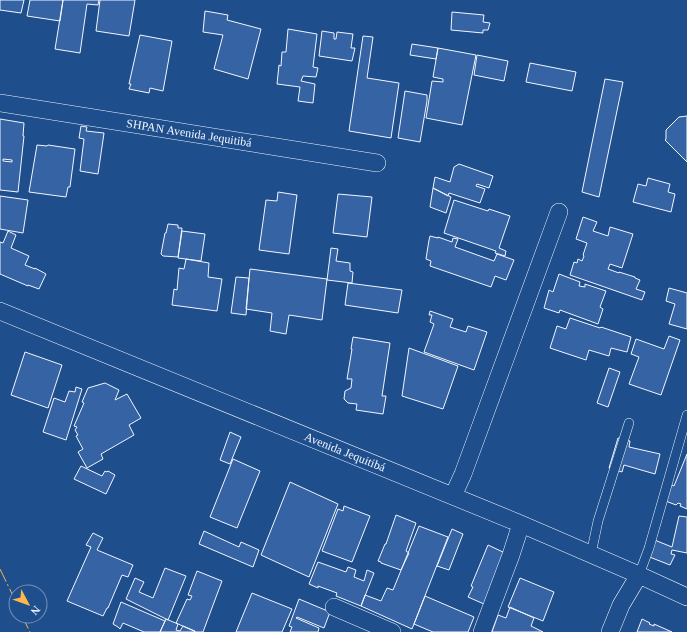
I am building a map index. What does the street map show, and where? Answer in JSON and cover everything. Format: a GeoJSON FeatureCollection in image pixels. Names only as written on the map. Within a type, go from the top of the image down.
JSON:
{"type":"FeatureCollection","features":[{"type":"Feature","properties":{"kind":"street","name":"SHPAN Avenida Jequitibá"},"geometry":{"type":"LineString","coordinates":[[0,102],[377,163]]}},
{"type":"Feature","properties":{"kind":"street"},"geometry":{"type":"LineString","coordinates":[[453,496],[463,474],[559,212]]}},
{"type":"Feature","properties":{"kind":"street","name":"Avenida Jequitibá"},"geometry":{"type":"LineString","coordinates":[[0,311],[521,524],[639,575],[687,598]]}},
{"type":"Feature","properties":{"kind":"street"},"geometry":{"type":"LineString","coordinates":[[482,632],[521,524]]}},
{"type":"Feature","properties":{"kind":"street"},"geometry":{"type":"LineString","coordinates":[[610,632],[621,605],[639,575]]}},
{"type":"Feature","properties":{"kind":"street"},"geometry":{"type":"LineString","coordinates":[[334,607],[392,632]]}},
{"type":"Feature","properties":{"kind":"lane"},"geometry":{"type":"LineString","coordinates":[[639,575],[649,548],[687,415]]}},
{"type":"Feature","properties":{"kind":"lane"},"geometry":{"type":"LineString","coordinates":[[591,554],[598,521],[629,423]]}},
{"type":"Feature","properties":{"kind":"building"},"geometry":{"type":"Polygon","coordinates":[[[0,0],[24,0],[21,13],[0,10],[0,0]]]}},
{"type":"Feature","properties":{"kind":"building"},"geometry":{"type":"Polygon","coordinates":[[[30,0],[63,0],[60,21],[27,16],[30,0]]]}},
{"type":"Feature","properties":{"kind":"building"},"geometry":{"type":"Polygon","coordinates":[[[63,0],[99,0],[98,5],[87,4],[80,53],[55,49],[63,0]]]}},
{"type":"Feature","properties":{"kind":"building"},"geometry":{"type":"Polygon","coordinates":[[[100,0],[135,0],[129,36],[96,31],[100,0]]]}},
{"type":"Feature","properties":{"kind":"building"},"geometry":{"type":"Polygon","coordinates":[[[205,11],[228,15],[227,20],[261,29],[248,79],[214,69],[223,35],[203,32],[205,11]]]}},
{"type":"Feature","properties":{"kind":"building"},"geometry":{"type":"Polygon","coordinates":[[[452,12],[484,15],[483,22],[490,23],[488,30],[483,30],[483,33],[451,30],[452,12]]]}},
{"type":"Feature","properties":{"kind":"building"},"geometry":{"type":"Polygon","coordinates":[[[288,29],[317,34],[313,67],[318,68],[316,77],[303,76],[301,81],[315,84],[313,103],[298,101],[300,87],[277,84],[282,52],[286,52],[288,29]]]}},
{"type":"Feature","properties":{"kind":"building"},"geometry":{"type":"Polygon","coordinates":[[[322,31],[334,33],[334,39],[336,39],[337,32],[353,34],[351,48],[355,48],[352,61],[319,56],[322,31]]]}},
{"type":"Feature","properties":{"kind":"building"},"geometry":{"type":"Polygon","coordinates":[[[140,35],[172,41],[163,91],[150,88],[149,93],[129,89],[140,35]]]}},
{"type":"Feature","properties":{"kind":"building"},"geometry":{"type":"Polygon","coordinates":[[[363,36],[373,37],[367,78],[399,83],[391,138],[349,131],[363,36]]]}},
{"type":"Feature","properties":{"kind":"building"},"geometry":{"type":"Polygon","coordinates":[[[412,44],[438,48],[436,59],[410,55],[412,44]]]}},
{"type":"Feature","properties":{"kind":"building"},"geometry":{"type":"Polygon","coordinates":[[[438,48],[476,55],[462,125],[426,118],[432,81],[443,82],[443,79],[433,77],[438,48]]]}},
{"type":"Feature","properties":{"kind":"building"},"geometry":{"type":"Polygon","coordinates":[[[477,55],[508,61],[504,81],[474,75],[477,55]]]}},
{"type":"Feature","properties":{"kind":"building"},"geometry":{"type":"Polygon","coordinates":[[[530,63],[576,72],[572,91],[526,82],[530,63]]]}},
{"type":"Feature","properties":{"kind":"building"},"geometry":{"type":"Polygon","coordinates":[[[605,79],[623,82],[599,197],[582,192],[605,79]]]}},
{"type":"Feature","properties":{"kind":"building"},"geometry":{"type":"Polygon","coordinates":[[[405,91],[427,95],[420,142],[398,138],[405,91]]]}},
{"type":"Feature","properties":{"kind":"building"},"geometry":{"type":"Polygon","coordinates":[[[687,116],[687,162],[665,140],[666,130],[679,117],[687,116]]]}},
{"type":"Feature","properties":{"kind":"building"},"geometry":{"type":"Polygon","coordinates":[[[0,119],[24,123],[18,192],[0,190],[0,119]],[[3,159],[3,161],[12,162],[12,160],[3,159]]]}},
{"type":"Feature","properties":{"kind":"building"},"geometry":{"type":"Polygon","coordinates":[[[81,126],[87,127],[86,131],[104,133],[98,174],[80,171],[84,139],[79,138],[81,126]]]}},
{"type":"Feature","properties":{"kind":"building"},"geometry":{"type":"Polygon","coordinates":[[[37,145],[75,149],[70,187],[68,187],[66,197],[29,192],[37,145]]]}},
{"type":"Feature","properties":{"kind":"building"},"geometry":{"type":"Polygon","coordinates":[[[459,164],[493,176],[489,188],[477,184],[476,186],[485,189],[480,203],[449,193],[448,196],[433,188],[435,177],[450,182],[454,167],[459,164]]]}},
{"type":"Feature","properties":{"kind":"building"},"geometry":{"type":"Polygon","coordinates":[[[648,178],[670,184],[668,192],[675,194],[671,212],[633,202],[638,184],[646,186],[648,178]]]}},
{"type":"Feature","properties":{"kind":"building"},"geometry":{"type":"Polygon","coordinates":[[[433,188],[451,197],[446,213],[430,207],[433,188]]]}},
{"type":"Feature","properties":{"kind":"building"},"geometry":{"type":"Polygon","coordinates":[[[278,192],[297,195],[289,254],[259,250],[266,200],[277,201],[278,192]]]}},
{"type":"Feature","properties":{"kind":"building"},"geometry":{"type":"Polygon","coordinates":[[[338,194],[372,197],[367,237],[333,233],[338,194]]]}},
{"type":"Feature","properties":{"kind":"building"},"geometry":{"type":"Polygon","coordinates":[[[0,196],[28,200],[23,233],[0,229],[0,196]]]}},
{"type":"Feature","properties":{"kind":"building"},"geometry":{"type":"Polygon","coordinates":[[[454,200],[488,211],[489,209],[510,216],[499,248],[506,251],[505,256],[495,253],[496,251],[444,233],[454,200]]]}},
{"type":"Feature","properties":{"kind":"building"},"geometry":{"type":"Polygon","coordinates":[[[583,217],[597,222],[593,231],[608,236],[610,227],[633,234],[622,268],[610,264],[608,269],[635,277],[640,280],[636,289],[645,292],[642,300],[570,275],[574,262],[577,263],[578,259],[582,261],[587,243],[576,239],[583,217]]]}},
{"type":"Feature","properties":{"kind":"building"},"geometry":{"type":"Polygon","coordinates":[[[168,224],[178,225],[178,228],[182,228],[178,257],[163,256],[161,254],[168,224]]]}},
{"type":"Feature","properties":{"kind":"building"},"geometry":{"type":"Polygon","coordinates":[[[8,231],[16,235],[11,248],[29,256],[25,265],[46,274],[39,289],[0,274],[0,242],[3,243],[8,231]]]}},
{"type":"Feature","properties":{"kind":"building"},"geometry":{"type":"Polygon","coordinates":[[[182,231],[205,234],[201,261],[178,258],[182,231]]]}},
{"type":"Feature","properties":{"kind":"building"},"geometry":{"type":"Polygon","coordinates":[[[430,236],[452,242],[453,238],[458,239],[455,247],[494,261],[497,254],[514,260],[506,280],[495,276],[491,287],[430,266],[431,261],[426,259],[430,236]]]}},
{"type":"Feature","properties":{"kind":"building"},"geometry":{"type":"Polygon","coordinates":[[[331,248],[338,249],[336,261],[350,263],[350,271],[353,272],[352,283],[327,280],[331,248]]]}},
{"type":"Feature","properties":{"kind":"building"},"geometry":{"type":"Polygon","coordinates":[[[186,259],[209,263],[208,277],[222,279],[217,311],[172,305],[174,289],[177,290],[179,268],[184,269],[186,259]]]}},
{"type":"Feature","properties":{"kind":"building"},"geometry":{"type":"Polygon","coordinates":[[[250,269],[327,279],[322,320],[289,315],[286,334],[270,331],[272,313],[246,309],[250,269]]]}},
{"type":"Feature","properties":{"kind":"building"},"geometry":{"type":"Polygon","coordinates":[[[559,274],[580,282],[579,286],[585,287],[585,284],[606,291],[600,307],[603,309],[598,324],[560,310],[559,313],[544,308],[549,290],[553,292],[559,274]]]}},
{"type":"Feature","properties":{"kind":"building"},"geometry":{"type":"Polygon","coordinates":[[[236,277],[249,278],[246,315],[231,313],[236,277]]]}},
{"type":"Feature","properties":{"kind":"building"},"geometry":{"type":"Polygon","coordinates":[[[348,283],[402,290],[398,313],[345,305],[348,283]]]}},
{"type":"Feature","properties":{"kind":"building"},"geometry":{"type":"Polygon","coordinates":[[[669,288],[687,293],[687,329],[669,324],[675,304],[666,301],[669,288]]]}},
{"type":"Feature","properties":{"kind":"building"},"geometry":{"type":"Polygon","coordinates":[[[430,311],[453,319],[450,327],[466,332],[468,326],[487,332],[474,370],[424,352],[434,324],[430,322],[432,315],[429,315],[430,311]]]}},
{"type":"Feature","properties":{"kind":"building"},"geometry":{"type":"Polygon","coordinates":[[[570,318],[631,337],[627,352],[611,348],[609,356],[589,350],[586,360],[550,348],[557,326],[566,329],[570,318]]]}},
{"type":"Feature","properties":{"kind":"building"},"geometry":{"type":"Polygon","coordinates":[[[669,336],[680,340],[661,395],[629,384],[639,357],[631,354],[636,339],[664,349],[669,336]]]}},
{"type":"Feature","properties":{"kind":"building"},"geometry":{"type":"Polygon","coordinates":[[[353,337],[390,343],[382,396],[386,396],[383,414],[356,410],[357,404],[348,403],[344,399],[345,391],[351,388],[352,379],[347,379],[353,337]]]}},
{"type":"Feature","properties":{"kind":"building"},"geometry":{"type":"Polygon","coordinates":[[[409,348],[458,366],[443,409],[402,396],[409,348]]]}},
{"type":"Feature","properties":{"kind":"building"},"geometry":{"type":"Polygon","coordinates":[[[25,352],[62,365],[48,408],[11,395],[25,352]]]}},
{"type":"Feature","properties":{"kind":"building"},"geometry":{"type":"Polygon","coordinates":[[[609,368],[620,372],[608,407],[597,403],[609,368]]]}},
{"type":"Feature","properties":{"kind":"building"},"geometry":{"type":"Polygon","coordinates":[[[105,383],[119,390],[115,400],[127,394],[141,418],[129,425],[134,435],[101,454],[103,459],[87,468],[78,452],[83,449],[76,436],[78,435],[75,430],[77,427],[74,426],[84,403],[82,402],[88,388],[105,383]]]}},
{"type":"Feature","properties":{"kind":"building"},"geometry":{"type":"Polygon","coordinates":[[[76,387],[82,389],[66,440],[43,432],[54,398],[65,402],[69,391],[75,392],[76,387]]]}},
{"type":"Feature","properties":{"kind":"building"},"geometry":{"type":"Polygon","coordinates":[[[230,432],[241,437],[230,464],[220,460],[230,432]]]}},
{"type":"Feature","properties":{"kind":"building"},"geometry":{"type":"Polygon","coordinates":[[[618,438],[630,441],[629,447],[660,454],[655,474],[624,465],[622,472],[609,468],[618,438]]]}},
{"type":"Feature","properties":{"kind":"building"},"geometry":{"type":"Polygon","coordinates":[[[687,454],[687,509],[680,506],[681,504],[678,503],[676,505],[663,500],[667,485],[671,487],[672,485],[674,486],[687,454]]]}},
{"type":"Feature","properties":{"kind":"building"},"geometry":{"type":"Polygon","coordinates":[[[233,459],[260,471],[237,528],[210,517],[233,459]]]}},
{"type":"Feature","properties":{"kind":"building"},"geometry":{"type":"Polygon","coordinates":[[[81,466],[102,476],[105,471],[115,475],[106,494],[74,479],[81,466]]]}},
{"type":"Feature","properties":{"kind":"building"},"geometry":{"type":"Polygon","coordinates":[[[290,482],[338,504],[309,577],[261,555],[290,482]]]}},
{"type":"Feature","properties":{"kind":"building"},"geometry":{"type":"Polygon","coordinates":[[[344,506],[370,516],[352,562],[322,551],[338,509],[343,511],[344,506]]]}},
{"type":"Feature","properties":{"kind":"building"},"geometry":{"type":"Polygon","coordinates":[[[396,515],[416,523],[406,551],[409,553],[401,570],[378,561],[386,544],[396,515]]]}},
{"type":"Feature","properties":{"kind":"building"},"geometry":{"type":"Polygon","coordinates":[[[679,516],[687,517],[687,553],[672,550],[671,554],[675,555],[670,565],[647,556],[652,539],[672,547],[679,516]]]}},
{"type":"Feature","properties":{"kind":"building"},"geometry":{"type":"Polygon","coordinates":[[[419,526],[448,537],[412,629],[361,606],[365,595],[381,601],[387,588],[393,590],[419,526]]]}},
{"type":"Feature","properties":{"kind":"building"},"geometry":{"type":"Polygon","coordinates":[[[452,529],[463,534],[449,570],[437,566],[452,529]]]}},
{"type":"Feature","properties":{"kind":"building"},"geometry":{"type":"Polygon","coordinates":[[[204,531],[239,547],[241,542],[259,550],[253,567],[199,544],[204,531]]]}},
{"type":"Feature","properties":{"kind":"building"},"geometry":{"type":"Polygon","coordinates":[[[93,533],[103,538],[97,550],[133,565],[128,577],[122,575],[103,616],[67,601],[91,547],[86,545],[93,533]]]}},
{"type":"Feature","properties":{"kind":"building"},"geometry":{"type":"Polygon","coordinates":[[[488,545],[505,553],[484,604],[468,597],[488,545]]]}},
{"type":"Feature","properties":{"kind":"building"},"geometry":{"type":"Polygon","coordinates":[[[318,562],[346,572],[348,567],[356,570],[354,577],[364,581],[367,570],[374,573],[361,606],[336,596],[337,593],[309,584],[318,562]]]}},
{"type":"Feature","properties":{"kind":"building"},"geometry":{"type":"Polygon","coordinates":[[[165,568],[186,576],[168,620],[126,599],[135,578],[144,582],[139,592],[153,598],[165,568]]]}},
{"type":"Feature","properties":{"kind":"building"},"geometry":{"type":"Polygon","coordinates":[[[197,571],[222,581],[203,632],[196,632],[176,623],[187,599],[190,600],[192,596],[188,595],[197,571]]]}},
{"type":"Feature","properties":{"kind":"building"},"geometry":{"type":"Polygon","coordinates":[[[520,578],[554,592],[543,621],[508,607],[520,578]]]}},
{"type":"Feature","properties":{"kind":"building"},"geometry":{"type":"Polygon","coordinates":[[[252,593],[292,609],[282,632],[236,632],[252,593]]]}},
{"type":"Feature","properties":{"kind":"building"},"geometry":{"type":"Polygon","coordinates":[[[425,596],[474,617],[468,632],[433,632],[414,624],[425,596]]]}},
{"type":"Feature","properties":{"kind":"building"},"geometry":{"type":"Polygon","coordinates":[[[299,599],[330,612],[324,628],[297,617],[296,618],[319,628],[318,632],[290,632],[292,627],[289,626],[299,599]]]}},
{"type":"Feature","properties":{"kind":"building"},"geometry":{"type":"Polygon","coordinates":[[[121,602],[165,621],[160,632],[144,632],[123,623],[120,629],[113,624],[121,602]]]}},
{"type":"Feature","properties":{"kind":"building"},"geometry":{"type":"Polygon","coordinates":[[[510,607],[534,618],[531,626],[543,632],[492,632],[498,615],[506,618],[510,607]]]}},
{"type":"Feature","properties":{"kind":"building"},"geometry":{"type":"Polygon","coordinates":[[[166,619],[178,624],[176,630],[180,631],[183,626],[195,631],[160,632],[166,619]]]}},
{"type":"Feature","properties":{"kind":"building"},"geometry":{"type":"Polygon","coordinates":[[[642,619],[650,623],[649,624],[654,626],[654,624],[672,632],[637,632],[642,619]]]}},
{"type":"Feature","properties":{"kind":"power"},"geometry":{"type":"LineString","coordinates":[[0,569],[8,586]]}},
{"type":"Feature","properties":{"kind":"power"},"geometry":{"type":"LineString","coordinates":[[26,624],[30,632]]}}]}
